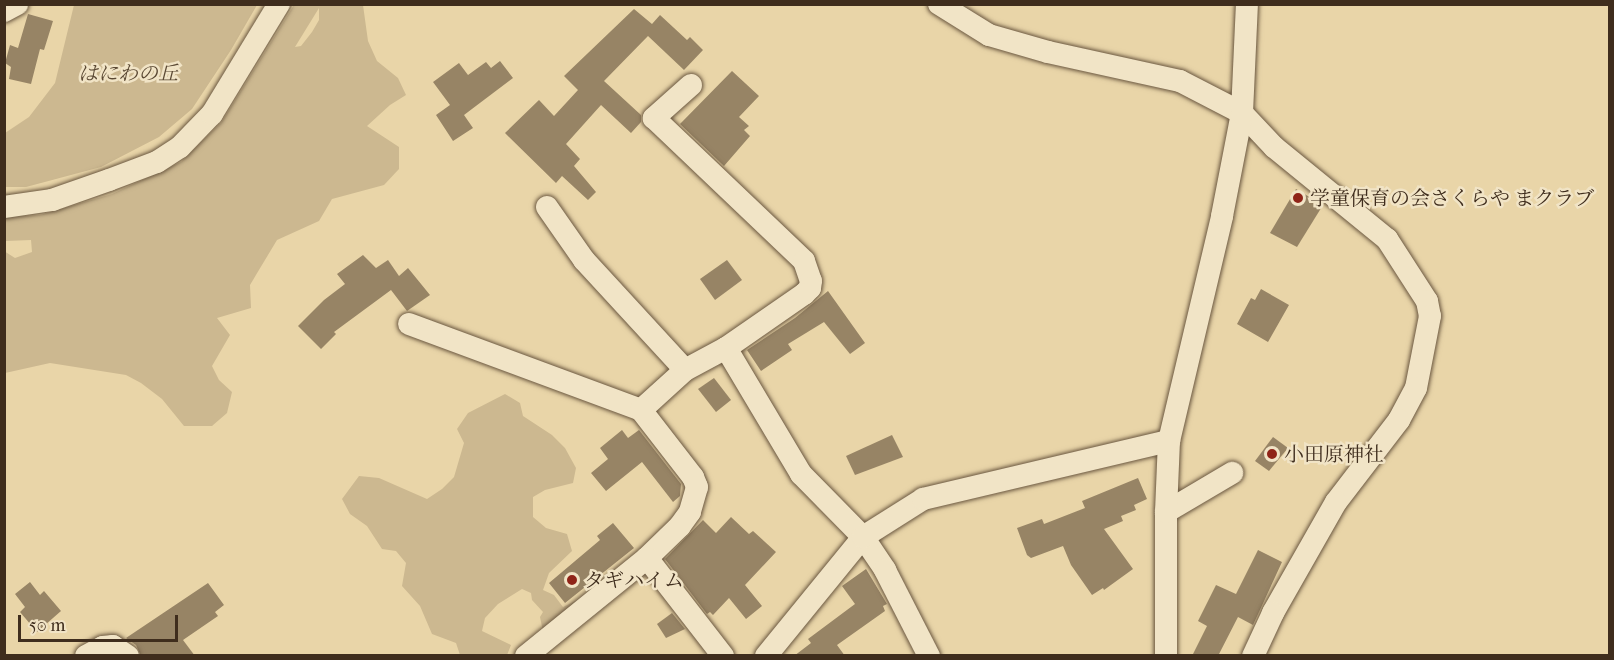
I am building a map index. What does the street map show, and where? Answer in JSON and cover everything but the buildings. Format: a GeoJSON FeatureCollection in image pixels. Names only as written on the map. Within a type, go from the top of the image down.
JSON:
{"type":"FeatureCollection","features":[{"type":"Feature","properties":{"kind":"street"},"geometry":{"type":"LineString","coordinates":[[4,11],[17,4]]}},
{"type":"Feature","properties":{"kind":"street"},"geometry":{"type":"LineString","coordinates":[[4,207],[52,200],[157,162],[180,147],[212,114],[279,4]]}},
{"type":"Feature","properties":{"kind":"street"},"geometry":{"type":"LineString","coordinates":[[939,4],[989,35],[1048,52],[1180,81],[1242,113],[1274,147],[1387,239],[1427,301],[1430,316],[1421,367],[1412,396],[1399,420],[1336,502],[1273,613],[1253,656]]}},
{"type":"Feature","properties":{"kind":"street"},"geometry":{"type":"LineString","coordinates":[[1166,656],[1166,512],[1169,441],[1222,216],[1242,113],[1247,4]]}},
{"type":"Feature","properties":{"kind":"street"},"geometry":{"type":"LineString","coordinates":[[641,410],[685,370],[726,348],[804,294],[810,288],[812,281],[804,261],[654,118],[690,85]]}},
{"type":"Feature","properties":{"kind":"street"},"geometry":{"type":"LineString","coordinates":[[547,207],[584,260],[685,370]]}},
{"type":"Feature","properties":{"kind":"street"},"geometry":{"type":"LineString","coordinates":[[408,324],[641,410],[693,477],[697,487],[690,512],[680,526],[647,558],[526,656]]}},
{"type":"Feature","properties":{"kind":"street"},"geometry":{"type":"LineString","coordinates":[[726,348],[801,474],[863,537],[885,570],[926,655]]}},
{"type":"Feature","properties":{"kind":"street"},"geometry":{"type":"LineString","coordinates":[[766,656],[863,537],[923,499],[1169,441]]}},
{"type":"Feature","properties":{"kind":"street"},"geometry":{"type":"LineString","coordinates":[[1166,512],[1232,473]]}},
{"type":"Feature","properties":{"kind":"street"},"geometry":{"type":"LineString","coordinates":[[647,558],[723,656]]}},
{"type":"Feature","properties":{"kind":"street"},"geometry":{"type":"LineString","coordinates":[[86,656],[103,647],[113,646],[128,656]]}},
{"type":"Feature","properties":{"kind":"green space","name":"はにわの丘"},"geometry":{"type":"Polygon","coordinates":[[[74,5],[257,5],[231,50],[192,109],[159,137],[101,167],[26,187],[5,187],[5,133],[29,117],[55,83],[74,5]]]}},
{"type":"Feature","properties":{"kind":"green space"},"geometry":{"type":"Polygon","coordinates":[[[294,5],[363,5],[368,41],[377,61],[398,78],[406,95],[390,105],[367,126],[399,147],[399,169],[384,185],[332,199],[319,221],[277,240],[250,285],[251,308],[217,318],[230,335],[212,366],[219,380],[232,392],[227,413],[212,426],[184,426],[162,399],[126,375],[50,363],[5,373],[4,251],[15,258],[32,252],[31,240],[5,241],[5,217],[40,215],[112,194],[181,162],[221,123],[294,5]],[[319,8],[295,47],[301,46],[319,20],[319,8]]]}},
{"type":"Feature","properties":{"kind":"green space"},"geometry":{"type":"Polygon","coordinates":[[[505,394],[520,403],[523,416],[552,435],[565,448],[576,468],[573,483],[545,490],[533,497],[533,517],[546,528],[567,534],[572,551],[549,573],[543,590],[554,595],[563,607],[577,600],[544,636],[540,617],[543,612],[532,600],[531,593],[522,589],[498,604],[485,618],[482,631],[511,645],[507,655],[460,655],[456,643],[432,634],[420,606],[402,586],[406,563],[396,551],[382,549],[367,526],[350,514],[342,499],[359,476],[379,478],[427,499],[454,477],[464,443],[457,429],[468,413],[505,394]]]}},
{"type":"Feature","properties":{"kind":"place","name":"学童保育の会さくらや まクラブ"},"geometry":{"type":"Point","coordinates":[1298,198]}},
{"type":"Feature","properties":{"kind":"place","name":"小田原神社"},"geometry":{"type":"Point","coordinates":[1272,454]}},
{"type":"Feature","properties":{"kind":"place","name":"タギハイム"},"geometry":{"type":"Point","coordinates":[572,580]}}]}
